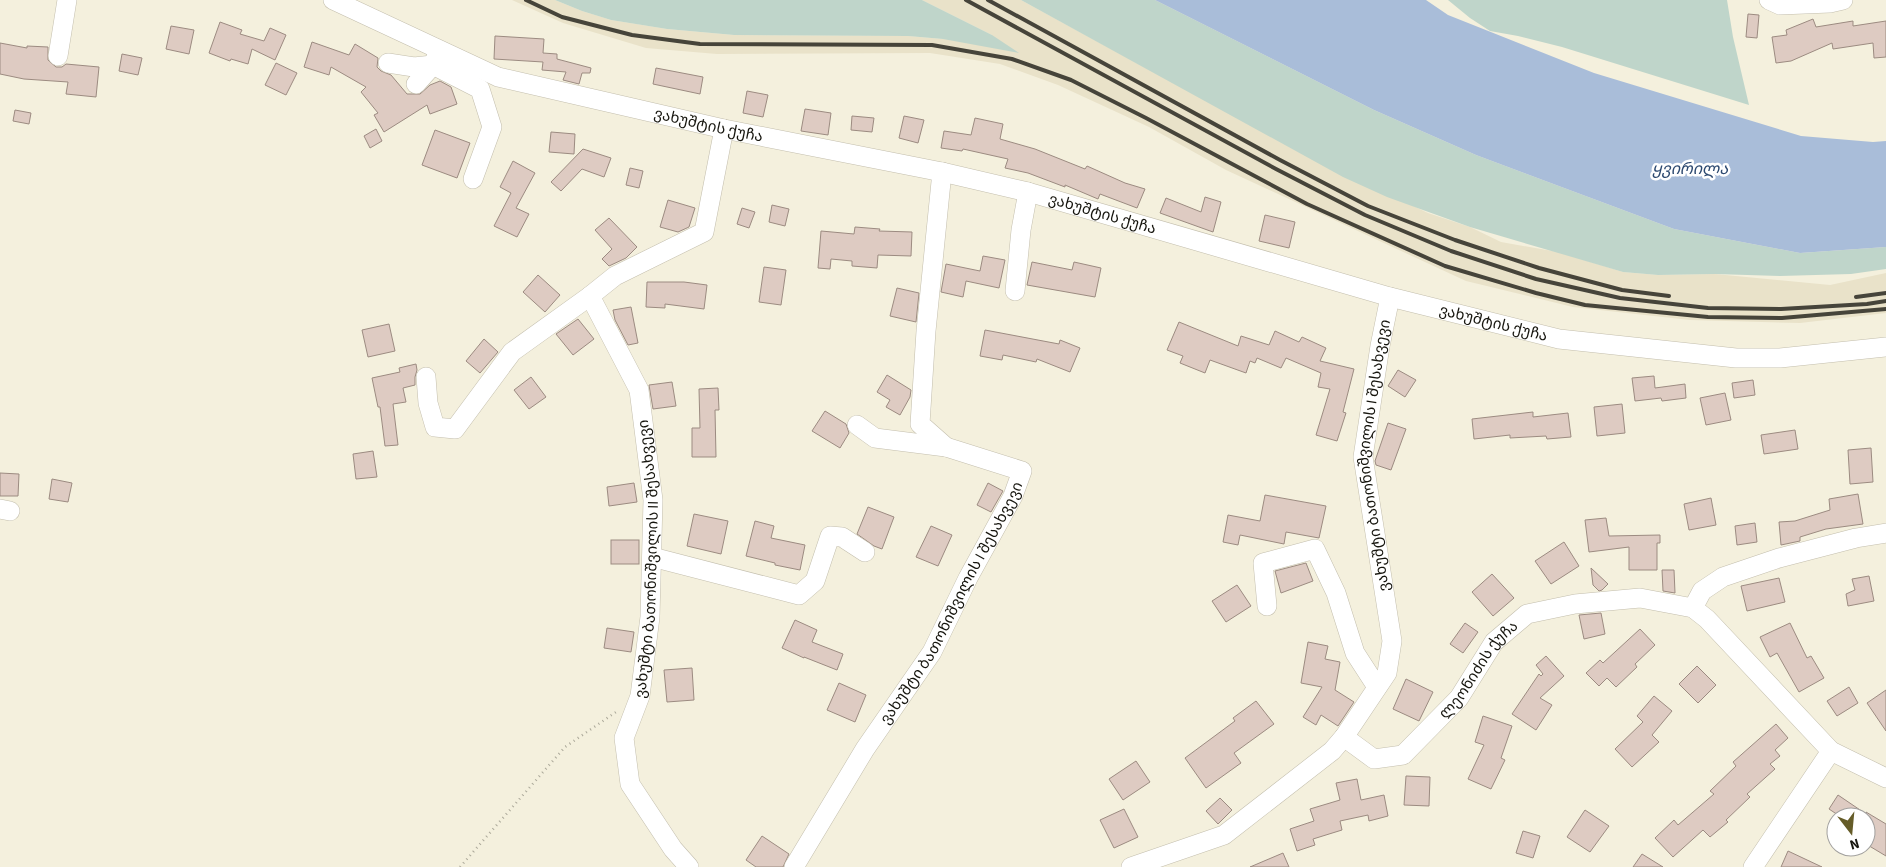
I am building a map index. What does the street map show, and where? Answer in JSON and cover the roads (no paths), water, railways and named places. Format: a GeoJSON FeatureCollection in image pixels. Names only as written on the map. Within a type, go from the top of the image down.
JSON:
{"type":"FeatureCollection","features":[{"type":"Feature","properties":{"kind":"street"},"geometry":{"type":"LineString","coordinates":[[58,56],[68,0]]}},
{"type":"Feature","properties":{"kind":"street","name":"ვახუშტის ქუჩა"},"geometry":{"type":"LineString","coordinates":[[333,0],[436,57],[498,77],[724,130],[942,172],[1028,192],[1390,297],[1559,339],[1736,358],[1780,358],[1886,347]]}},
{"type":"Feature","properties":{"kind":"street"},"geometry":{"type":"LineString","coordinates":[[1769,0],[1780,5],[1843,0]]}},
{"type":"Feature","properties":{"kind":"street"},"geometry":{"type":"LineString","coordinates":[[388,63],[414,67],[436,57]]}},
{"type":"Feature","properties":{"kind":"street"},"geometry":{"type":"LineString","coordinates":[[416,84],[436,57]]}},
{"type":"Feature","properties":{"kind":"street"},"geometry":{"type":"LineString","coordinates":[[436,57],[480,89],[492,127],[473,179]]}},
{"type":"Feature","properties":{"kind":"street"},"geometry":{"type":"LineString","coordinates":[[426,377],[428,403],[435,427],[455,429],[512,352],[615,276],[704,232],[724,130]]}},
{"type":"Feature","properties":{"kind":"street","name":"ვახუშტი ბათონიშვილის I შესახვევი"},"geometry":{"type":"LineString","coordinates":[[794,867],[865,749],[932,652],[968,578],[1013,496],[1022,472],[946,447],[920,424],[926,330],[942,172]]}},
{"type":"Feature","properties":{"kind":"street"},"geometry":{"type":"LineString","coordinates":[[1015,291],[1028,192]]}},
{"type":"Feature","properties":{"kind":"street","name":"ვახუშტი ბათონიშვილის II შესახვევი"},"geometry":{"type":"LineString","coordinates":[[590,296],[639,390],[653,500],[650,617],[640,696],[624,738],[630,784],[673,849],[689,867]]}},
{"type":"Feature","properties":{"kind":"street","name":"ვახუშტი ბათონიშვილის I შესახვევი"},"geometry":{"type":"LineString","coordinates":[[1131,867],[1224,836],[1332,751],[1344,737],[1386,673],[1392,641],[1363,457],[1380,346],[1390,297]]}},
{"type":"Feature","properties":{"kind":"street"},"geometry":{"type":"LineString","coordinates":[[857,425],[875,438],[946,447]]}},
{"type":"Feature","properties":{"kind":"street"},"geometry":{"type":"LineString","coordinates":[[1693,608],[1702,591],[1723,577],[1779,558],[1856,538],[1886,533]]}},
{"type":"Feature","properties":{"kind":"street"},"geometry":{"type":"LineString","coordinates":[[652,557],[799,595],[815,581],[830,536],[842,536],[865,552]]}},
{"type":"Feature","properties":{"kind":"street"},"geometry":{"type":"LineString","coordinates":[[1266,606],[1263,563],[1315,549],[1336,593],[1355,654],[1377,687]]}},
{"type":"Feature","properties":{"kind":"street","name":"ლეონიძის ქუჩა"},"geometry":{"type":"LineString","coordinates":[[1344,737],[1374,759],[1403,755],[1459,698],[1494,642],[1527,614],[1575,604],[1640,598],[1693,608],[1707,619],[1831,751],[1886,778]]}},
{"type":"Feature","properties":{"kind":"street"},"geometry":{"type":"LineString","coordinates":[[1753,867],[1831,751]]}},
{"type":"Feature","properties":{"kind":"water","name":"ყვირილა"},"geometry":{"type":"Polygon","coordinates":[[[1155,0],[1426,0],[1448,15],[1594,73],[1801,136],[1873,142],[1886,141],[1886,247],[1800,253],[1674,229],[1476,155],[1374,110],[1155,0]]]}},
{"type":"Feature","properties":{"kind":"railway"},"geometry":{"type":"LineString","coordinates":[[526,0],[562,17],[632,35],[700,44],[932,45],[1012,59],[1071,80],[1307,204],[1445,266],[1536,293],[1585,305],[1708,317],[1782,318],[1886,309]]}},
{"type":"Feature","properties":{"kind":"railway"},"geometry":{"type":"LineString","coordinates":[[966,0],[1276,169],[1365,215],[1451,251],[1536,279],[1620,298],[1708,308],[1781,309],[1867,304],[1886,301]]}},
{"type":"Feature","properties":{"kind":"railway"},"geometry":{"type":"LineString","coordinates":[[988,0],[1368,206],[1455,240],[1539,268],[1622,290],[1669,296]]}},
{"type":"Feature","properties":{"kind":"railway"},"geometry":{"type":"LineString","coordinates":[[1856,297],[1886,293]]}}]}
